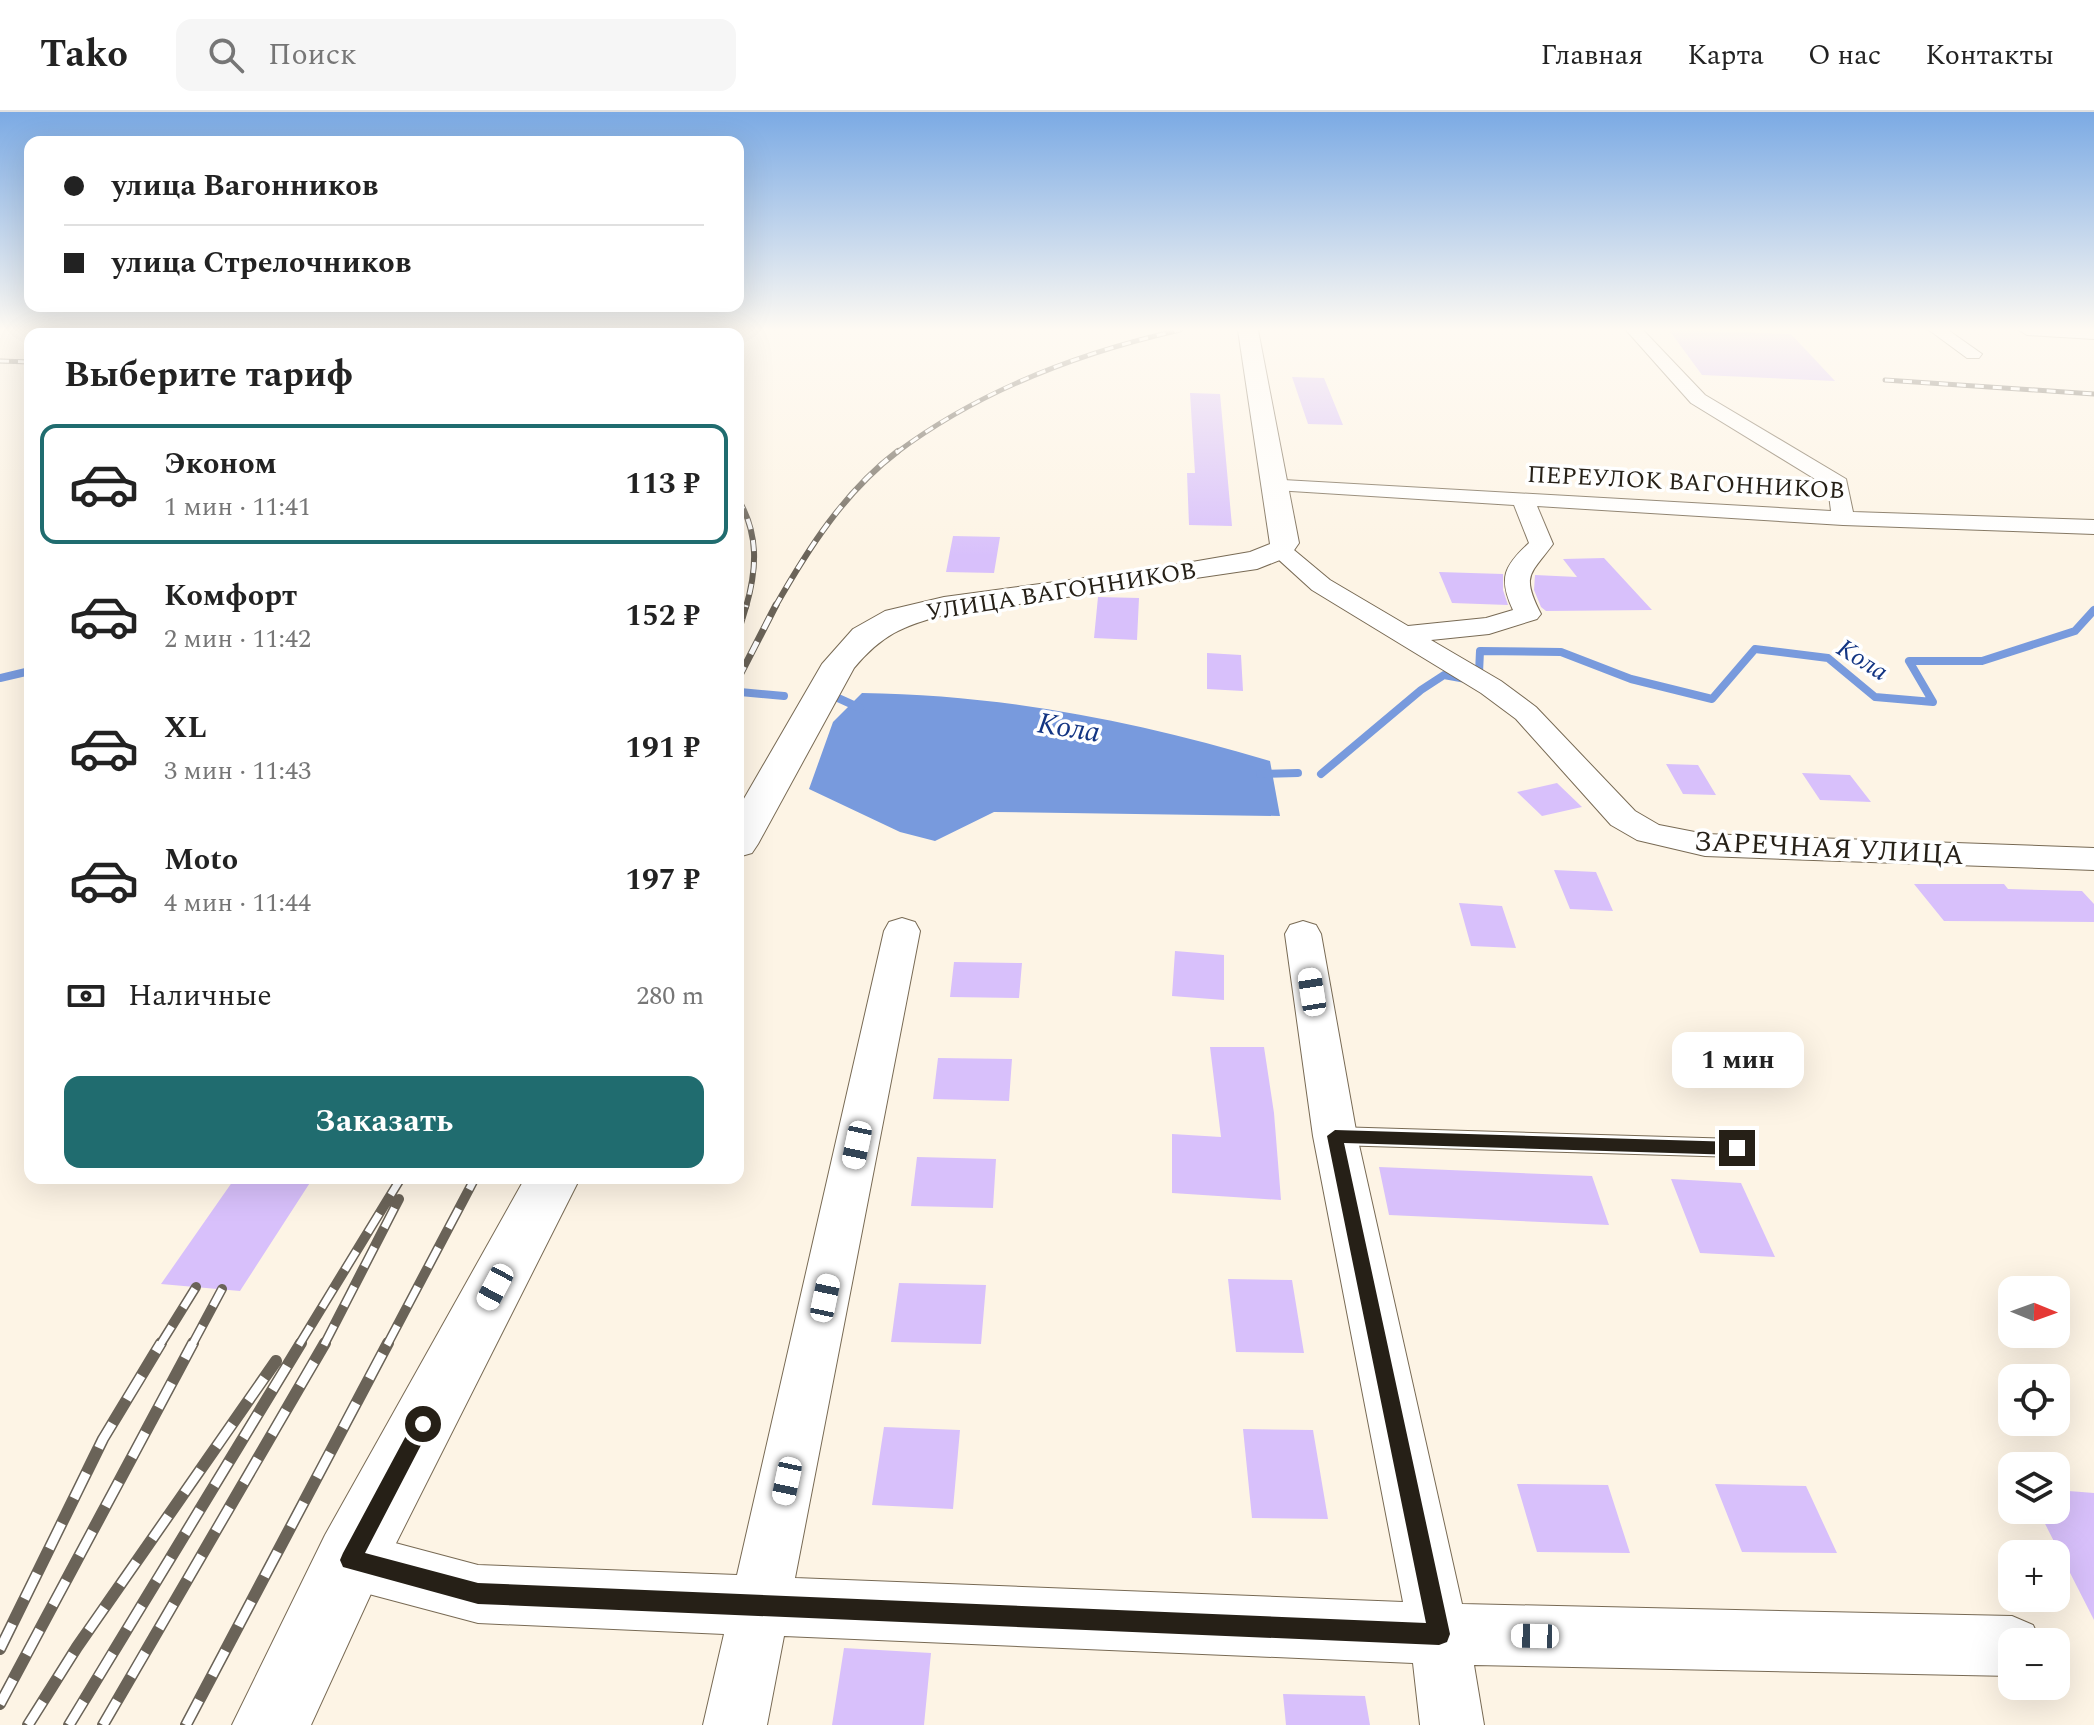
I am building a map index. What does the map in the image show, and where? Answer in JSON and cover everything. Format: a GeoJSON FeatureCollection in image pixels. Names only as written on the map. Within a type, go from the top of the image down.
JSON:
{"type":"FeatureCollection","features":[{"type":"Feature","properties":{"kind":"street"},"geometry":{"type":"LineString","coordinates":[[1261,405],[1285,543],[1280,550]]}},
{"type":"Feature","properties":{"kind":"street"},"geometry":{"type":"LineString","coordinates":[[1708,405],[1838,484],[1843,518]]}},
{"type":"Feature","properties":{"kind":"street","name":"ПЕРЕУЛОК ВАГОННИКОВ"},"geometry":{"type":"LineString","coordinates":[[1275,484],[1843,518],[2094,527]]}},
{"type":"Feature","properties":{"kind":"street"},"geometry":{"type":"LineString","coordinates":[[1401,635],[1489,626],[1528,614],[1515,590],[1519,566],[1541,544],[1523,499]]}},
{"type":"Feature","properties":{"kind":"street","name":"ЗАРЕЧНАЯ УЛИЦА"},"geometry":{"type":"LineString","coordinates":[[1280,550],[1321,585],[1491,687],[1526,713],[1623,818],[1649,833],[1705,845],[2094,859]]}},
{"type":"Feature","properties":{"kind":"street","name":"УЛИЦА ВАГОННИКОВ"},"geometry":{"type":"LineString","coordinates":[[744,833],[839,664],[864,636],[896,618],[944,606],[1257,560],[1280,550]]}},
{"type":"Feature","properties":{"kind":"street"},"geometry":{"type":"LineString","coordinates":[[735,1725],[902,931]]}},
{"type":"Feature","properties":{"kind":"street"},"geometry":{"type":"LineString","coordinates":[[1303,934],[1335,1136],[1439,1634],[1452,1725]]}},
{"type":"Feature","properties":{"kind":"street"},"geometry":{"type":"LineString","coordinates":[[271,1725],[350,1560],[550,1184]]}},
{"type":"Feature","properties":{"kind":"street"},"geometry":{"type":"LineString","coordinates":[[350,1560],[478,1594],[1439,1634],[1998,1646]]}},
{"type":"Feature","properties":{"kind":"lane"},"geometry":{"type":"LineString","coordinates":[[1335,1136],[1737,1148]]}},
{"type":"Feature","properties":{"kind":"water"},"geometry":{"type":"Polygon","coordinates":[[[862,693],[967,699],[1069,713],[1119,722],[1270,761],[1280,816],[994,812],[935,841],[900,832],[809,789],[833,722],[862,693]]]}},
{"type":"Feature","properties":{"kind":"building"},"geometry":{"type":"Polygon","coordinates":[[[1191,405],[1221,405],[1232,526],[1189,525],[1187,473],[1195,473],[1191,405]]]}},
{"type":"Feature","properties":{"kind":"building"},"geometry":{"type":"Polygon","coordinates":[[[1302,405],[1335,405],[1343,425],[1308,424],[1302,405]]]}},
{"type":"Feature","properties":{"kind":"building"},"geometry":{"type":"Polygon","coordinates":[[[953,536],[1000,537],[994,573],[946,572],[953,536]]]}},
{"type":"Feature","properties":{"kind":"building"},"geometry":{"type":"Polygon","coordinates":[[[1604,558],[1652,610],[1546,611],[1541,607],[1534,590],[1535,575],[1577,577],[1563,559],[1604,558]]]}},
{"type":"Feature","properties":{"kind":"building"},"geometry":{"type":"Polygon","coordinates":[[[1439,572],[1503,574],[1503,590],[1508,605],[1452,603],[1439,572]]]}},
{"type":"Feature","properties":{"kind":"building"},"geometry":{"type":"Polygon","coordinates":[[[1098,597],[1139,598],[1137,640],[1094,638],[1098,597]]]}},
{"type":"Feature","properties":{"kind":"building"},"geometry":{"type":"Polygon","coordinates":[[[1207,653],[1241,655],[1243,691],[1207,689],[1207,653]]]}},
{"type":"Feature","properties":{"kind":"building"},"geometry":{"type":"Polygon","coordinates":[[[1666,764],[1698,765],[1716,795],[1683,794],[1666,764]]]}},
{"type":"Feature","properties":{"kind":"building"},"geometry":{"type":"Polygon","coordinates":[[[1802,773],[1850,775],[1871,802],[1820,800],[1802,773]]]}},
{"type":"Feature","properties":{"kind":"building"},"geometry":{"type":"Polygon","coordinates":[[[1557,783],[1582,807],[1542,816],[1517,792],[1557,783]]]}},
{"type":"Feature","properties":{"kind":"building"},"geometry":{"type":"Polygon","coordinates":[[[1554,870],[1596,872],[1613,911],[1570,909],[1554,870]]]}},
{"type":"Feature","properties":{"kind":"building"},"geometry":{"type":"Polygon","coordinates":[[[1914,884],[2004,884],[2008,889],[2082,891],[2094,904],[2094,922],[1944,921],[1914,884]]]}},
{"type":"Feature","properties":{"kind":"building"},"geometry":{"type":"Polygon","coordinates":[[[1459,903],[1502,906],[1516,948],[1471,946],[1459,903]]]}},
{"type":"Feature","properties":{"kind":"building"},"geometry":{"type":"Polygon","coordinates":[[[1175,951],[1224,955],[1224,1000],[1172,996],[1175,951]]]}},
{"type":"Feature","properties":{"kind":"building"},"geometry":{"type":"Polygon","coordinates":[[[954,962],[1022,963],[1019,998],[950,997],[954,962]]]}},
{"type":"Feature","properties":{"kind":"building"},"geometry":{"type":"Polygon","coordinates":[[[1210,1047],[1264,1047],[1274,1113],[1281,1200],[1172,1193],[1172,1134],[1221,1137],[1210,1047]]]}},
{"type":"Feature","properties":{"kind":"building"},"geometry":{"type":"Polygon","coordinates":[[[938,1058],[1012,1059],[1009,1101],[933,1099],[938,1058]]]}},
{"type":"Feature","properties":{"kind":"building"},"geometry":{"type":"Polygon","coordinates":[[[917,1157],[996,1159],[993,1208],[911,1206],[917,1157]]]}},
{"type":"Feature","properties":{"kind":"building"},"geometry":{"type":"Polygon","coordinates":[[[1379,1167],[1592,1176],[1609,1225],[1389,1215],[1379,1167]]]}},
{"type":"Feature","properties":{"kind":"building"},"geometry":{"type":"Polygon","coordinates":[[[1671,1179],[1741,1183],[1775,1257],[1700,1253],[1671,1179]]]}},
{"type":"Feature","properties":{"kind":"building"},"geometry":{"type":"Polygon","coordinates":[[[231,1184],[309,1184],[240,1291],[161,1284],[231,1184]]]}},
{"type":"Feature","properties":{"kind":"building"},"geometry":{"type":"Polygon","coordinates":[[[1228,1279],[1292,1280],[1304,1353],[1236,1352],[1228,1279]]]}},
{"type":"Feature","properties":{"kind":"building"},"geometry":{"type":"Polygon","coordinates":[[[899,1283],[986,1285],[981,1344],[891,1342],[899,1283]]]}},
{"type":"Feature","properties":{"kind":"building"},"geometry":{"type":"Polygon","coordinates":[[[884,1427],[960,1430],[953,1509],[872,1505],[884,1427]]]}},
{"type":"Feature","properties":{"kind":"building"},"geometry":{"type":"Polygon","coordinates":[[[1243,1429],[1313,1430],[1328,1519],[1252,1518],[1243,1429]]]}},
{"type":"Feature","properties":{"kind":"building"},"geometry":{"type":"Polygon","coordinates":[[[1517,1484],[1608,1485],[1630,1553],[1537,1552],[1517,1484]]]}},
{"type":"Feature","properties":{"kind":"building"},"geometry":{"type":"Polygon","coordinates":[[[1715,1484],[1806,1486],[1837,1553],[1742,1552],[1715,1484]]]}},
{"type":"Feature","properties":{"kind":"building"},"geometry":{"type":"Polygon","coordinates":[[[2070,1491],[2094,1493],[2094,1620],[2070,1573],[2070,1540],[2053,1540],[2045,1524],[2070,1524],[2070,1491]]]}},
{"type":"Feature","properties":{"kind":"building"},"geometry":{"type":"Polygon","coordinates":[[[844,1648],[931,1653],[924,1725],[832,1725],[844,1648]]]}},
{"type":"Feature","properties":{"kind":"building"},"geometry":{"type":"Polygon","coordinates":[[[1283,1694],[1365,1696],[1370,1725],[1286,1725],[1283,1694]]]}},
{"type":"Feature","properties":{"kind":"waterway","name":"Кола"},"geometry":{"type":"LineString","coordinates":[[1479,673],[1480,651],[1561,652],[1631,679],[1712,699],[1755,649],[1828,658],[1875,697],[1933,702],[1909,661],[1982,661],[2075,631],[2094,610]]}},
{"type":"Feature","properties":{"kind":"waterway","name":"Кола"},"geometry":{"type":"LineString","coordinates":[[0,678],[24,672]]}},
{"type":"Feature","properties":{"kind":"waterway","name":"Кола"},"geometry":{"type":"LineString","coordinates":[[1321,774],[1421,690],[1444,675],[1466,679]]}},
{"type":"Feature","properties":{"kind":"waterway","name":"Кола"},"geometry":{"type":"LineString","coordinates":[[744,692],[784,696]]}},
{"type":"Feature","properties":{"kind":"waterway","name":"Кола"},"geometry":{"type":"LineString","coordinates":[[838,698],[860,708]]}},
{"type":"Feature","properties":{"kind":"waterway","name":"Кола"},"geometry":{"type":"LineString","coordinates":[[1260,774],[1298,773]]}},
{"type":"Feature","properties":{"kind":"railway"},"geometry":{"type":"LineString","coordinates":[[896,453],[970,405]]}},
{"type":"Feature","properties":{"kind":"railway"},"geometry":{"type":"LineString","coordinates":[[775,607],[844,503],[898,451]]}},
{"type":"Feature","properties":{"kind":"railway"},"geometry":{"type":"LineString","coordinates":[[744,510],[754,552],[746,607]]}},
{"type":"Feature","properties":{"kind":"railway"},"geometry":{"type":"LineString","coordinates":[[744,612],[746,605]]}},
{"type":"Feature","properties":{"kind":"railway"},"geometry":{"type":"LineString","coordinates":[[744,667],[776,605]]}},
{"type":"Feature","properties":{"kind":"railway"},"geometry":{"type":"LineString","coordinates":[[299,1345],[397,1184]]}},
{"type":"Feature","properties":{"kind":"railway"},"geometry":{"type":"LineString","coordinates":[[387,1345],[472,1184]]}},
{"type":"Feature","properties":{"kind":"railway"},"geometry":{"type":"LineString","coordinates":[[324,1345],[399,1199]]}},
{"type":"Feature","properties":{"kind":"railway"},"geometry":{"type":"LineString","coordinates":[[160,1345],[196,1287]]}},
{"type":"Feature","properties":{"kind":"railway"},"geometry":{"type":"LineString","coordinates":[[192,1345],[222,1289]]}},
{"type":"Feature","properties":{"kind":"railway"},"geometry":{"type":"LineString","coordinates":[[0,1649],[103,1439],[161,1343]]}},
{"type":"Feature","properties":{"kind":"railway"},"geometry":{"type":"LineString","coordinates":[[0,1704],[193,1343]]}},
{"type":"Feature","properties":{"kind":"railway"},"geometry":{"type":"LineString","coordinates":[[69,1725],[301,1343]]}},
{"type":"Feature","properties":{"kind":"railway"},"geometry":{"type":"LineString","coordinates":[[103,1725],[325,1343]]}},
{"type":"Feature","properties":{"kind":"railway"},"geometry":{"type":"LineString","coordinates":[[186,1725],[388,1343]]}},
{"type":"Feature","properties":{"kind":"railway"},"geometry":{"type":"LineString","coordinates":[[28,1725],[77,1647],[276,1361]]}},
{"type":"Feature","properties":{"kind":"route"},"geometry":{"type":"LineString","coordinates":[[423,1424],[350,1560],[478,1594],[1439,1634],[1335,1136],[1737,1148]]}}]}
